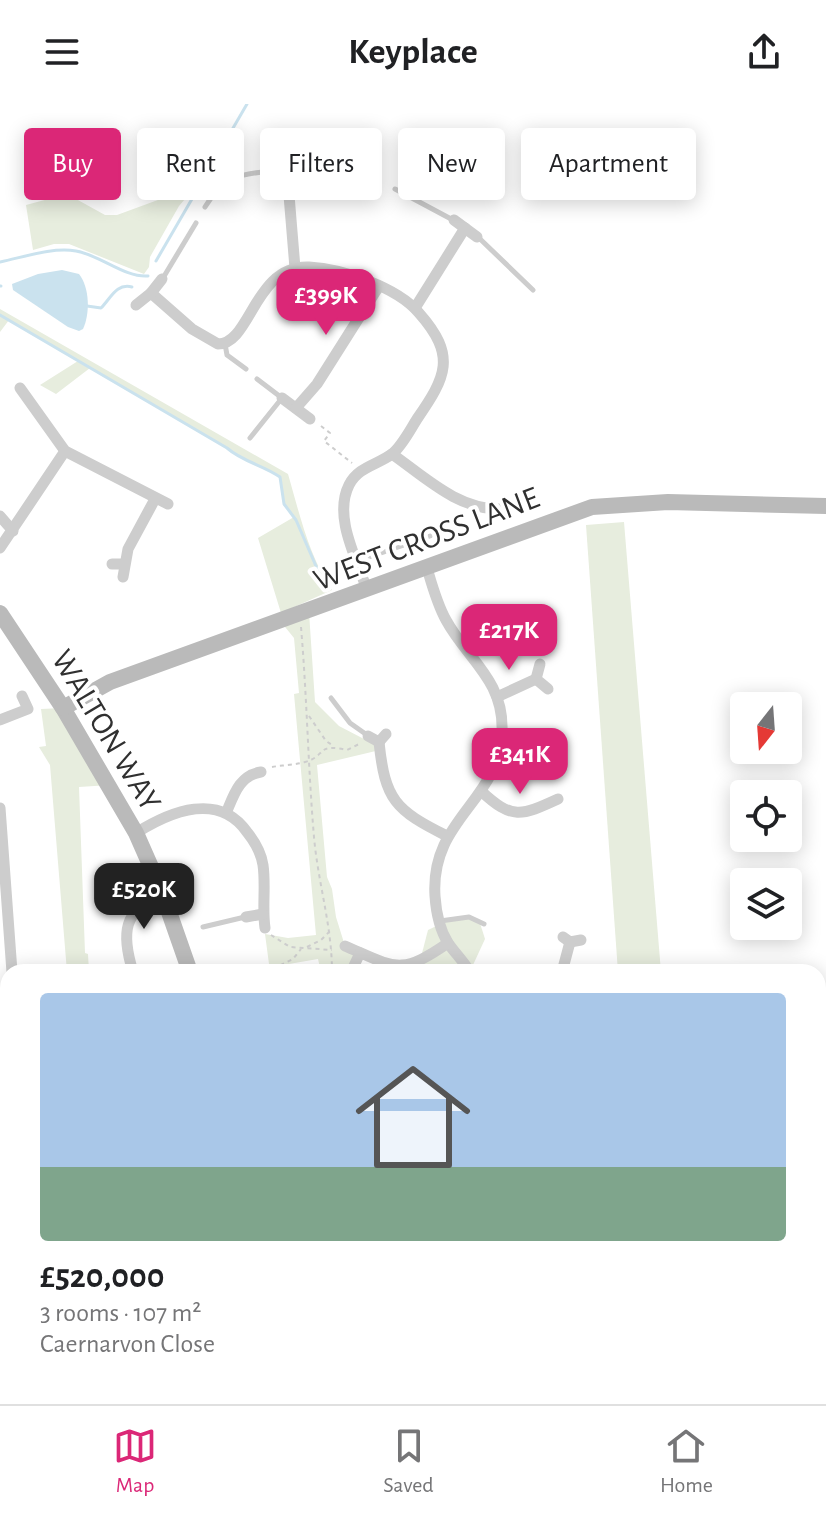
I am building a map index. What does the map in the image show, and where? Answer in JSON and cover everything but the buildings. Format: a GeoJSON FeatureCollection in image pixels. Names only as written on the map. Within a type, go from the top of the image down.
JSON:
{"type":"FeatureCollection","features":[{"type":"Feature","properties":{"kind":"street"},"geometry":{"type":"LineString","coordinates":[[289,200],[295,268]]}},
{"type":"Feature","properties":{"kind":"street"},"geometry":{"type":"LineString","coordinates":[[454,220],[477,237]]}},
{"type":"Feature","properties":{"kind":"street"},"geometry":{"type":"LineString","coordinates":[[415,308],[465,228]]}},
{"type":"Feature","properties":{"kind":"street"},"geometry":{"type":"LineString","coordinates":[[151,293],[210,342],[225,344],[231,341],[277,276],[295,268],[334,271],[379,286],[415,308],[437,335],[444,359],[439,387],[392,454],[361,470],[349,485],[343,511],[367,590]]}},
{"type":"Feature","properties":{"kind":"street"},"geometry":{"type":"LineString","coordinates":[[136,305],[162,279]]}},
{"type":"Feature","properties":{"kind":"street"},"geometry":{"type":"LineString","coordinates":[[296,408],[317,384],[379,286]]}},
{"type":"Feature","properties":{"kind":"street"},"geometry":{"type":"LineString","coordinates":[[20,388],[35,399],[65,451],[168,504]]}},
{"type":"Feature","properties":{"kind":"street"},"geometry":{"type":"LineString","coordinates":[[282,398],[310,419]]}},
{"type":"Feature","properties":{"kind":"street"},"geometry":{"type":"LineString","coordinates":[[0,548],[65,451]]}},
{"type":"Feature","properties":{"kind":"street"},"geometry":{"type":"LineString","coordinates":[[392,454],[449,494],[476,507],[501,509]]}},
{"type":"Feature","properties":{"kind":"street"},"geometry":{"type":"LineString","coordinates":[[123,577],[118,564],[155,499]]}},
{"type":"Feature","properties":{"kind":"street","name":"WEST CROSS LANE"},"geometry":{"type":"LineString","coordinates":[[63,708],[110,682],[592,507],[668,502],[826,506]]}},
{"type":"Feature","properties":{"kind":"street"},"geometry":{"type":"LineString","coordinates":[[485,523],[486,509]]}},
{"type":"Feature","properties":{"kind":"street"},"geometry":{"type":"LineString","coordinates":[[0,516],[13,531]]}},
{"type":"Feature","properties":{"kind":"street"},"geometry":{"type":"LineString","coordinates":[[427,568],[445,619],[486,674],[497,697],[502,730],[500,748],[489,780],[447,836],[440,851],[434,883],[440,921],[448,943],[464,964]]}},
{"type":"Feature","properties":{"kind":"street","name":"WALTON WAY"},"geometry":{"type":"LineString","coordinates":[[0,613],[63,708],[136,833],[162,892],[187,964]]}},
{"type":"Feature","properties":{"kind":"street"},"geometry":{"type":"LineString","coordinates":[[536,679],[540,664]]}},
{"type":"Feature","properties":{"kind":"street"},"geometry":{"type":"LineString","coordinates":[[497,697],[536,679]]}},
{"type":"Feature","properties":{"kind":"street"},"geometry":{"type":"LineString","coordinates":[[536,679],[548,689]]}},
{"type":"Feature","properties":{"kind":"street"},"geometry":{"type":"LineString","coordinates":[[0,720],[28,709],[22,696]]}},
{"type":"Feature","properties":{"kind":"street"},"geometry":{"type":"LineString","coordinates":[[378,737],[384,782],[392,798],[420,823],[447,836]]}},
{"type":"Feature","properties":{"kind":"street"},"geometry":{"type":"LineString","coordinates":[[227,811],[245,778],[261,772]]}},
{"type":"Feature","properties":{"kind":"street"},"geometry":{"type":"LineString","coordinates":[[481,791],[507,812],[528,813],[558,799]]}},
{"type":"Feature","properties":{"kind":"street"},"geometry":{"type":"LineString","coordinates":[[543,806],[548,820]]}},
{"type":"Feature","properties":{"kind":"street"},"geometry":{"type":"LineString","coordinates":[[136,833],[155,821],[177,813],[202,807],[227,811],[244,827],[258,847],[263,867],[265,928]]}},
{"type":"Feature","properties":{"kind":"street"},"geometry":{"type":"LineString","coordinates":[[0,808],[3,900],[11,964]]}},
{"type":"Feature","properties":{"kind":"street"},"geometry":{"type":"LineString","coordinates":[[131,964],[126,947],[130,918],[137,907],[162,892]]}},
{"type":"Feature","properties":{"kind":"street"},"geometry":{"type":"LineString","coordinates":[[246,917],[263,914]]}},
{"type":"Feature","properties":{"kind":"street"},"geometry":{"type":"LineString","coordinates":[[564,964],[571,940]]}},
{"type":"Feature","properties":{"kind":"street"},"geometry":{"type":"LineString","coordinates":[[414,964],[448,943]]}},
{"type":"Feature","properties":{"kind":"street"},"geometry":{"type":"LineString","coordinates":[[345,946],[389,964]]}},
{"type":"Feature","properties":{"kind":"street"},"geometry":{"type":"LineString","coordinates":[[355,964],[360,953]]}},
{"type":"Feature","properties":{"kind":"lane"},"geometry":{"type":"LineString","coordinates":[[205,207],[221,185],[234,177],[260,173]]}},
{"type":"Feature","properties":{"kind":"lane"},"geometry":{"type":"LineString","coordinates":[[395,189],[454,220]]}},
{"type":"Feature","properties":{"kind":"lane"},"geometry":{"type":"LineString","coordinates":[[162,279],[196,223]]}},
{"type":"Feature","properties":{"kind":"lane"},"geometry":{"type":"LineString","coordinates":[[477,237],[533,290]]}},
{"type":"Feature","properties":{"kind":"lane"},"geometry":{"type":"LineString","coordinates":[[225,344],[227,355],[246,369]]}},
{"type":"Feature","properties":{"kind":"lane"},"geometry":{"type":"LineString","coordinates":[[250,438],[282,398],[257,379]]}},
{"type":"Feature","properties":{"kind":"lane"},"geometry":{"type":"LineString","coordinates":[[357,561],[430,536]]}},
{"type":"Feature","properties":{"kind":"lane"},"geometry":{"type":"LineString","coordinates":[[331,698],[350,723],[378,737]]}},
{"type":"Feature","properties":{"kind":"lane"},"geometry":{"type":"LineString","coordinates":[[203,927],[246,917]]}},
{"type":"Feature","properties":{"kind":"lane"},"geometry":{"type":"LineString","coordinates":[[440,921],[469,917],[484,924]]}},
{"type":"Feature","properties":{"kind":"path"},"geometry":{"type":"LineString","coordinates":[[310,419],[330,433],[324,441],[361,470]]}},
{"type":"Feature","properties":{"kind":"path"},"geometry":{"type":"LineString","coordinates":[[303,614],[301,625],[309,715],[314,841],[330,931],[332,964]]}},
{"type":"Feature","properties":{"kind":"path"},"geometry":{"type":"LineString","coordinates":[[309,715],[326,741],[334,746],[347,750],[378,737]]}},
{"type":"Feature","properties":{"kind":"path"},"geometry":{"type":"LineString","coordinates":[[261,772],[261,769],[309,762],[334,746]]}},
{"type":"Feature","properties":{"kind":"path"},"geometry":{"type":"LineString","coordinates":[[265,928],[282,944],[301,949],[332,950]]}},
{"type":"Feature","properties":{"kind":"path"},"geometry":{"type":"LineString","coordinates":[[283,964],[330,931]]}},
{"type":"Feature","properties":{"kind":"green space"},"geometry":{"type":"Polygon","coordinates":[[[45,200],[78,200],[105,215],[117,215],[158,200],[184,200],[150,257],[144,274],[69,244],[54,244],[33,250],[26,205],[45,200]]]}},
{"type":"Feature","properties":{"kind":"green space"},"geometry":{"type":"Polygon","coordinates":[[[0,309],[288,474],[311,549],[332,590],[281,613],[258,538],[294,517],[284,504],[280,477],[240,457],[90,368],[56,394],[40,385],[78,361],[9,320],[0,332],[0,309]]]}},
{"type":"Feature","properties":{"kind":"green space"},"geometry":{"type":"Polygon","coordinates":[[[624,522],[660,964],[617,964],[586,525],[624,522]]]}},
{"type":"Feature","properties":{"kind":"green space"},"geometry":{"type":"Polygon","coordinates":[[[309,612],[315,702],[339,726],[364,739],[368,736],[380,750],[317,765],[327,877],[345,946],[360,953],[355,964],[319,964],[318,959],[269,964],[265,934],[288,938],[316,935],[294,694],[299,693],[294,638],[281,622],[309,612]]]}},
{"type":"Feature","properties":{"kind":"green space"},"geometry":{"type":"Polygon","coordinates":[[[63,708],[110,785],[79,787],[85,953],[88,954],[89,964],[66,964],[50,765],[39,747],[46,746],[41,709],[63,708]]]}},
{"type":"Feature","properties":{"kind":"green space"},"geometry":{"type":"Polygon","coordinates":[[[453,918],[479,920],[485,939],[473,964],[424,964],[420,961],[428,930],[453,918]]]}},
{"type":"Feature","properties":{"kind":"water"},"geometry":{"type":"Polygon","coordinates":[[[62,270],[79,274],[85,286],[87,316],[83,329],[79,331],[68,327],[13,290],[12,284],[38,274],[62,270]]]}},
{"type":"Feature","properties":{"kind":"waterway"},"geometry":{"type":"LineString","coordinates":[[156,261],[247,104]]}},
{"type":"Feature","properties":{"kind":"waterway"},"geometry":{"type":"LineString","coordinates":[[0,262],[67,250],[85,253],[130,274],[148,276]]}},
{"type":"Feature","properties":{"kind":"waterway"},"geometry":{"type":"LineString","coordinates":[[87,306],[101,308],[118,289],[132,287]]}},
{"type":"Feature","properties":{"kind":"waterway"},"geometry":{"type":"LineString","coordinates":[[0,315],[240,457],[280,477],[284,504],[296,520],[322,580]]}}]}
